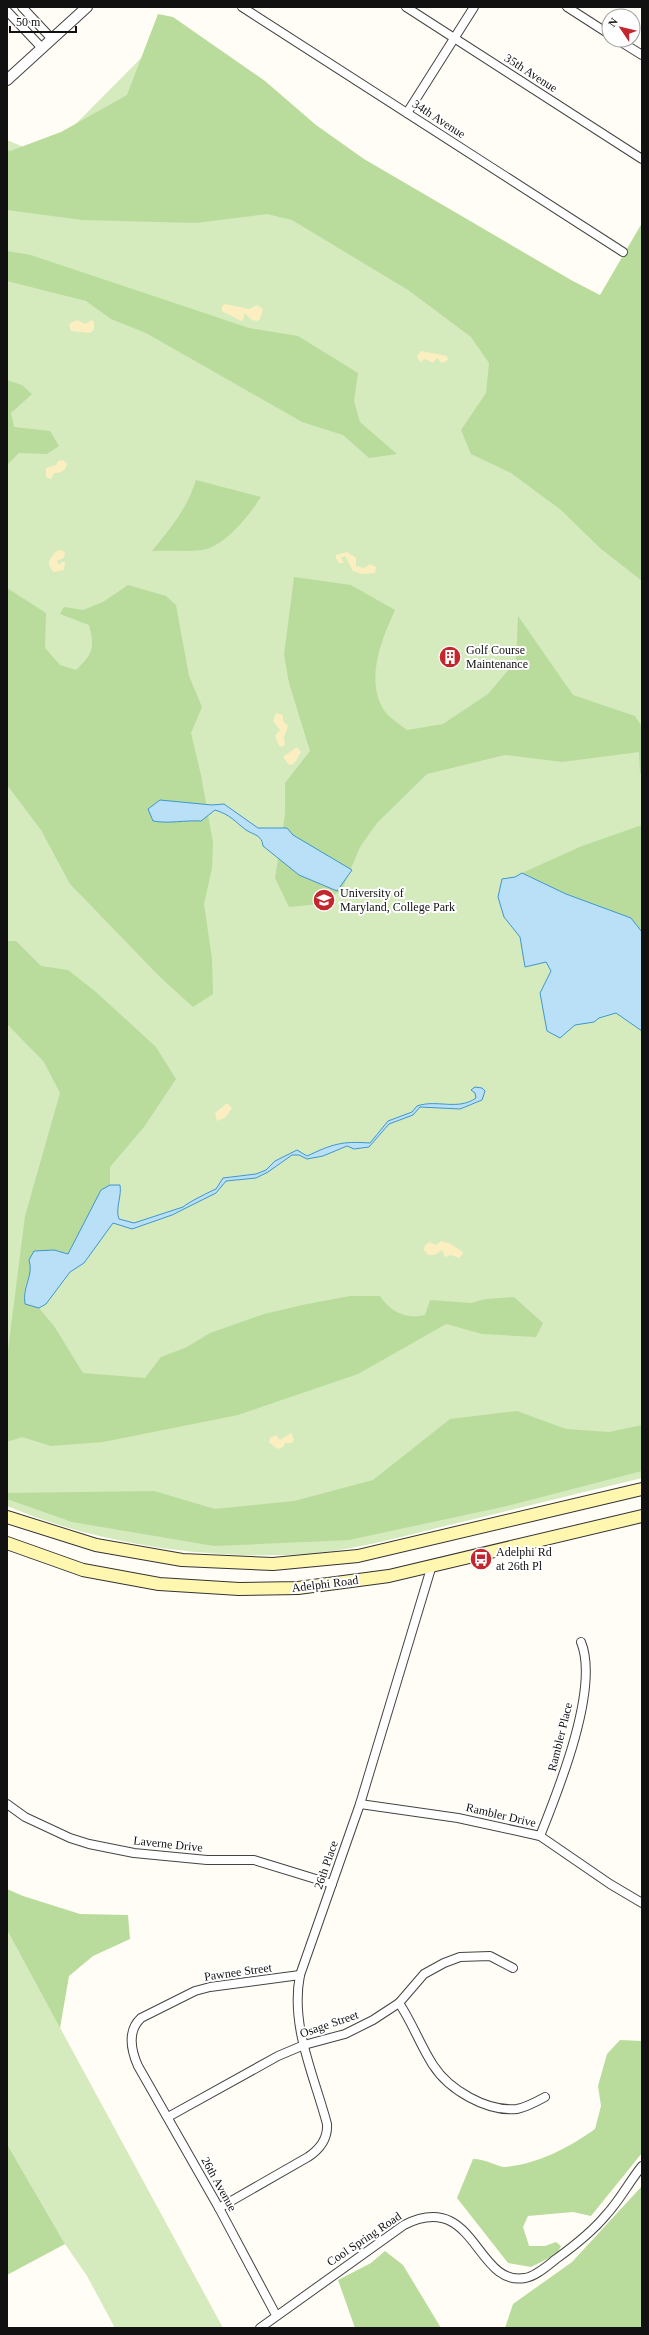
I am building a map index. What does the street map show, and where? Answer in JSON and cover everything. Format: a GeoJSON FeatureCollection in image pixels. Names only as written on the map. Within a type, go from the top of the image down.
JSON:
{"type":"FeatureCollection","features":[{"type":"Feature","properties":{"kind":"main road","name":"Adelphi Road"},"geometry":{"type":"LineString","coordinates":[[7,1517],[104,1546],[182,1560],[272,1564],[358,1556],[642,1489]]}},
{"type":"Feature","properties":{"kind":"main road","name":"Adelphi Road"},"geometry":{"type":"LineString","coordinates":[[7,1543],[47,1558],[89,1571],[159,1584],[215,1588],[298,1588],[389,1576],[642,1516]]}},
{"type":"Feature","properties":{"kind":"street"},"geometry":{"type":"LineString","coordinates":[[22,7],[52,39]]}},
{"type":"Feature","properties":{"kind":"street"},"geometry":{"type":"LineString","coordinates":[[7,80],[87,7]]}},
{"type":"Feature","properties":{"kind":"street","name":"34th Avenue"},"geometry":{"type":"LineString","coordinates":[[242,7],[623,252]]}},
{"type":"Feature","properties":{"kind":"street","name":"35th Avenue"},"geometry":{"type":"LineString","coordinates":[[406,7],[642,159]]}},
{"type":"Feature","properties":{"kind":"street"},"geometry":{"type":"LineString","coordinates":[[407,113],[474,7]]}},
{"type":"Feature","properties":{"kind":"street"},"geometry":{"type":"LineString","coordinates":[[567,7],[601,29]]}},
{"type":"Feature","properties":{"kind":"street"},"geometry":{"type":"LineString","coordinates":[[7,11],[42,48]]}},
{"type":"Feature","properties":{"kind":"street"},"geometry":{"type":"LineString","coordinates":[[631,48],[642,55]]}},
{"type":"Feature","properties":{"kind":"street","name":"26th Place"},"geometry":{"type":"LineString","coordinates":[[219,2208],[298,2163],[321,2147],[328,2130],[304,2045],[297,2006],[300,1975],[360,1804],[432,1565]]}},
{"type":"Feature","properties":{"kind":"street","name":"Rambler Place"},"geometry":{"type":"LineString","coordinates":[[540,1836],[572,1750],[586,1686],[586,1653],[581,1642]]}},
{"type":"Feature","properties":{"kind":"street","name":"Laverne Drive"},"geometry":{"type":"LineString","coordinates":[[7,1804],[21,1815],[60,1834],[94,1846],[134,1853],[206,1860],[254,1860],[332,1884]]}},
{"type":"Feature","properties":{"kind":"street","name":"Rambler Drive"},"geometry":{"type":"LineString","coordinates":[[360,1804],[458,1818],[540,1836],[610,1884],[642,1903]]}},
{"type":"Feature","properties":{"kind":"street","name":"Osage Street"},"geometry":{"type":"LineString","coordinates":[[168,2117],[278,2056],[304,2045],[362,2026],[399,2003],[424,1974],[444,1963],[460,1958],[490,1956],[513,1968]]}},
{"type":"Feature","properties":{"kind":"street","name":"Pawnee Street"},"geometry":{"type":"LineString","coordinates":[[138,2066],[132,2051],[132,2035],[136,2023],[147,2014],[210,1987],[300,1975]]}},
{"type":"Feature","properties":{"kind":"street"},"geometry":{"type":"LineString","coordinates":[[399,2003],[434,2066],[448,2082],[464,2093],[492,2106],[510,2109],[526,2107],[545,2097]]}},
{"type":"Feature","properties":{"kind":"street","name":"26th Avenue"},"geometry":{"type":"LineString","coordinates":[[138,2066],[219,2208],[276,2315]]}},
{"type":"Feature","properties":{"kind":"street","name":"Cool Spring Road"},"geometry":{"type":"LineString","coordinates":[[260,2328],[276,2315],[404,2225],[423,2218],[440,2218],[454,2223],[466,2233],[492,2266],[503,2274],[517,2278],[536,2274],[594,2228],[622,2196],[642,2166]]}},
{"type":"Feature","properties":{"kind":"green space"},"geometry":{"type":"Polygon","coordinates":[[[158,14],[173,17],[265,81],[316,125],[364,159],[571,280],[600,295],[642,223],[642,581],[600,548],[561,510],[511,473],[471,454],[461,430],[486,393],[489,363],[471,337],[408,290],[292,220],[267,214],[196,223],[82,220],[7,210],[7,150],[10,151],[61,132],[127,95],[158,14]]]}},
{"type":"Feature","properties":{"kind":"green space","name":"University of Maryland, College Park"},"geometry":{"type":"Polygon","coordinates":[[[164,35],[591,309],[642,310],[642,1478],[377,1543],[308,1554],[231,1555],[154,1547],[79,1531],[42,1520],[7,1506],[7,140],[44,156],[164,35]]]}},
{"type":"Feature","properties":{"kind":"green space"},"geometry":{"type":"Polygon","coordinates":[[[7,251],[31,255],[249,328],[298,336],[358,373],[354,401],[360,422],[397,454],[369,458],[343,435],[302,422],[146,333],[111,319],[86,301],[7,281],[7,251]]]}},
{"type":"Feature","properties":{"kind":"green space"},"geometry":{"type":"Polygon","coordinates":[[[7,380],[22,385],[32,394],[11,413],[14,427],[50,431],[59,446],[47,454],[19,453],[7,465],[7,380]]]}},
{"type":"Feature","properties":{"kind":"green space"},"geometry":{"type":"Polygon","coordinates":[[[196,480],[261,497],[236,529],[211,548],[196,551],[152,551],[172,526],[183,509],[193,490],[196,480]]]}},
{"type":"Feature","properties":{"kind":"green space"},"geometry":{"type":"Polygon","coordinates":[[[294,577],[351,585],[395,610],[381,645],[375,683],[377,695],[384,710],[390,717],[407,730],[443,724],[488,694],[516,661],[518,616],[573,695],[635,716],[642,727],[642,773],[640,773],[639,752],[562,762],[505,755],[427,774],[377,823],[360,847],[342,890],[319,904],[289,907],[275,878],[285,815],[285,783],[310,751],[289,683],[284,655],[294,577]]]}},
{"type":"Feature","properties":{"kind":"green space"},"geometry":{"type":"Polygon","coordinates":[[[128,585],[166,596],[176,605],[189,676],[202,707],[191,733],[201,775],[213,843],[212,868],[204,904],[212,959],[213,994],[193,1007],[160,977],[70,884],[41,830],[7,785],[7,588],[46,613],[45,648],[60,665],[76,670],[89,655],[92,645],[91,633],[89,625],[60,614],[64,607],[83,610],[103,602],[128,585]]]}},
{"type":"Feature","properties":{"kind":"green space"},"geometry":{"type":"Polygon","coordinates":[[[642,825],[642,932],[631,918],[566,894],[522,873],[582,846],[642,825]]]}},
{"type":"Feature","properties":{"kind":"green space"},"geometry":{"type":"Polygon","coordinates":[[[7,941],[16,941],[41,966],[68,970],[96,992],[156,1047],[176,1079],[144,1127],[110,1167],[110,1185],[101,1190],[68,1254],[54,1250],[31,1273],[25,1287],[25,1304],[39,1308],[54,1326],[83,1373],[145,1378],[161,1357],[187,1347],[210,1333],[264,1314],[350,1296],[380,1296],[393,1310],[412,1316],[425,1315],[430,1300],[471,1303],[486,1299],[514,1297],[543,1323],[536,1337],[482,1334],[446,1324],[358,1374],[238,1415],[103,1442],[51,1446],[22,1437],[7,1442],[7,1358],[25,1216],[60,1093],[44,1062],[7,1024],[7,941]]]}},
{"type":"Feature","properties":{"kind":"green space"},"geometry":{"type":"Polygon","coordinates":[[[517,1411],[566,1429],[609,1432],[642,1425],[642,1471],[507,1506],[349,1540],[214,1546],[72,1522],[7,1499],[7,1493],[154,1491],[215,1509],[294,1501],[373,1480],[450,1419],[517,1411]]]}},
{"type":"Feature","properties":{"kind":"green space"},"geometry":{"type":"Polygon","coordinates":[[[7,1889],[23,1896],[80,1914],[128,1915],[130,1939],[93,1956],[69,1976],[60,2028],[7,1930],[7,1889]]]}},
{"type":"Feature","properties":{"kind":"green space"},"geometry":{"type":"Polygon","coordinates":[[[7,1930],[223,2328],[115,2328],[87,2276],[65,2244],[7,2144],[7,1930]]]}},
{"type":"Feature","properties":{"kind":"green space"},"geometry":{"type":"Polygon","coordinates":[[[620,2040],[642,2041],[642,2153],[591,2216],[573,2212],[528,2216],[523,2227],[529,2246],[545,2246],[556,2242],[561,2246],[557,2254],[531,2267],[508,2263],[457,2198],[473,2159],[482,2160],[505,2167],[517,2165],[541,2159],[563,2149],[595,2129],[601,2106],[598,2086],[607,2054],[620,2040]]]}},
{"type":"Feature","properties":{"kind":"green space"},"geometry":{"type":"Polygon","coordinates":[[[7,2144],[65,2244],[7,2275],[7,2144]]]}},
{"type":"Feature","properties":{"kind":"green space"},"geometry":{"type":"Polygon","coordinates":[[[642,2186],[642,2328],[505,2328],[513,2304],[572,2262],[642,2186]]]}},
{"type":"Feature","properties":{"kind":"green space"},"geometry":{"type":"Polygon","coordinates":[[[385,2251],[403,2265],[441,2328],[355,2328],[338,2280],[371,2263],[385,2251]]]}},
{"type":"Feature","properties":{"kind":"sand"},"geometry":{"type":"Polygon","coordinates":[[[225,304],[249,309],[257,305],[263,309],[260,319],[257,321],[252,320],[244,313],[244,319],[241,321],[222,311],[222,306],[225,304]]]}},
{"type":"Feature","properties":{"kind":"sand"},"geometry":{"type":"Polygon","coordinates":[[[77,320],[85,324],[92,320],[94,322],[94,330],[90,333],[71,331],[69,324],[77,320]]]}},
{"type":"Feature","properties":{"kind":"sand"},"geometry":{"type":"Polygon","coordinates":[[[421,351],[447,356],[448,360],[442,363],[437,358],[433,363],[425,359],[420,362],[417,356],[421,351]]]}},
{"type":"Feature","properties":{"kind":"sand"},"geometry":{"type":"Polygon","coordinates":[[[63,460],[67,464],[64,470],[54,473],[51,479],[46,477],[46,468],[56,465],[58,461],[63,460]]]}},
{"type":"Feature","properties":{"kind":"sand"},"geometry":{"type":"Polygon","coordinates":[[[62,550],[65,553],[64,558],[57,561],[59,565],[62,562],[65,562],[64,570],[54,572],[49,566],[49,561],[56,551],[62,550]]]}},
{"type":"Feature","properties":{"kind":"sand"},"geometry":{"type":"Polygon","coordinates":[[[347,552],[356,558],[356,566],[364,568],[370,564],[376,567],[375,573],[362,574],[353,571],[345,556],[341,558],[344,563],[339,563],[336,555],[347,552]]]}},
{"type":"Feature","properties":{"kind":"sand"},"geometry":{"type":"Polygon","coordinates":[[[276,713],[283,715],[283,721],[288,726],[284,737],[285,745],[282,747],[279,746],[275,736],[280,730],[273,721],[276,713]]]}},
{"type":"Feature","properties":{"kind":"sand"},"geometry":{"type":"Polygon","coordinates":[[[297,747],[301,752],[294,764],[289,765],[283,757],[297,747]]]}},
{"type":"Feature","properties":{"kind":"sand"},"geometry":{"type":"Polygon","coordinates":[[[227,1103],[232,1108],[226,1117],[217,1121],[215,1113],[227,1103]]]}},
{"type":"Feature","properties":{"kind":"sand"},"geometry":{"type":"Polygon","coordinates":[[[441,1241],[451,1244],[463,1252],[462,1255],[459,1258],[451,1255],[445,1257],[442,1250],[435,1255],[428,1255],[424,1250],[425,1245],[430,1242],[436,1245],[441,1241]]]}},
{"type":"Feature","properties":{"kind":"sand"},"geometry":{"type":"Polygon","coordinates":[[[291,1433],[294,1439],[292,1443],[285,1443],[283,1447],[277,1449],[269,1442],[270,1438],[276,1435],[280,1440],[291,1433]]]}},
{"type":"Feature","properties":{"kind":"water"},"geometry":{"type":"Polygon","coordinates":[[[160,800],[212,805],[224,804],[258,828],[287,828],[293,835],[352,870],[337,891],[299,875],[263,846],[259,837],[246,830],[232,818],[215,810],[201,821],[153,821],[148,809],[160,800]]]}},
{"type":"Feature","properties":{"kind":"water"},"geometry":{"type":"Polygon","coordinates":[[[522,873],[566,894],[631,918],[642,932],[642,1031],[616,1013],[599,1018],[594,1022],[575,1025],[560,1038],[547,1031],[540,993],[551,971],[546,962],[525,967],[520,937],[504,917],[498,897],[502,879],[515,877],[522,873]]]}},
{"type":"Feature","properties":{"kind":"water"},"geometry":{"type":"Polygon","coordinates":[[[475,1087],[482,1088],[485,1091],[482,1100],[460,1109],[420,1107],[413,1115],[389,1124],[369,1147],[354,1149],[347,1146],[323,1156],[307,1159],[299,1155],[292,1155],[268,1172],[256,1178],[226,1181],[216,1193],[172,1215],[132,1229],[113,1223],[84,1263],[70,1272],[46,1304],[39,1308],[25,1304],[25,1292],[30,1271],[29,1260],[34,1251],[54,1250],[68,1254],[101,1190],[110,1185],[120,1185],[118,1211],[119,1219],[134,1223],[183,1207],[216,1189],[223,1178],[256,1174],[266,1170],[275,1161],[297,1150],[307,1156],[337,1144],[352,1142],[370,1143],[388,1121],[412,1112],[417,1106],[425,1104],[462,1104],[469,1102],[476,1098],[475,1093],[471,1090],[475,1087]]]}},
{"type":"Feature","properties":{"kind":"place","name":"Golf Course Maintenance"},"geometry":{"type":"Point","coordinates":[450,657]}},
{"type":"Feature","properties":{"kind":"place","name":"University of Maryland, College Park"},"geometry":{"type":"Point","coordinates":[324,900]}},
{"type":"Feature","properties":{"kind":"place","name":"Adelphi Rd at 26th Pl"},"geometry":{"type":"Point","coordinates":[481,1559]}}]}
